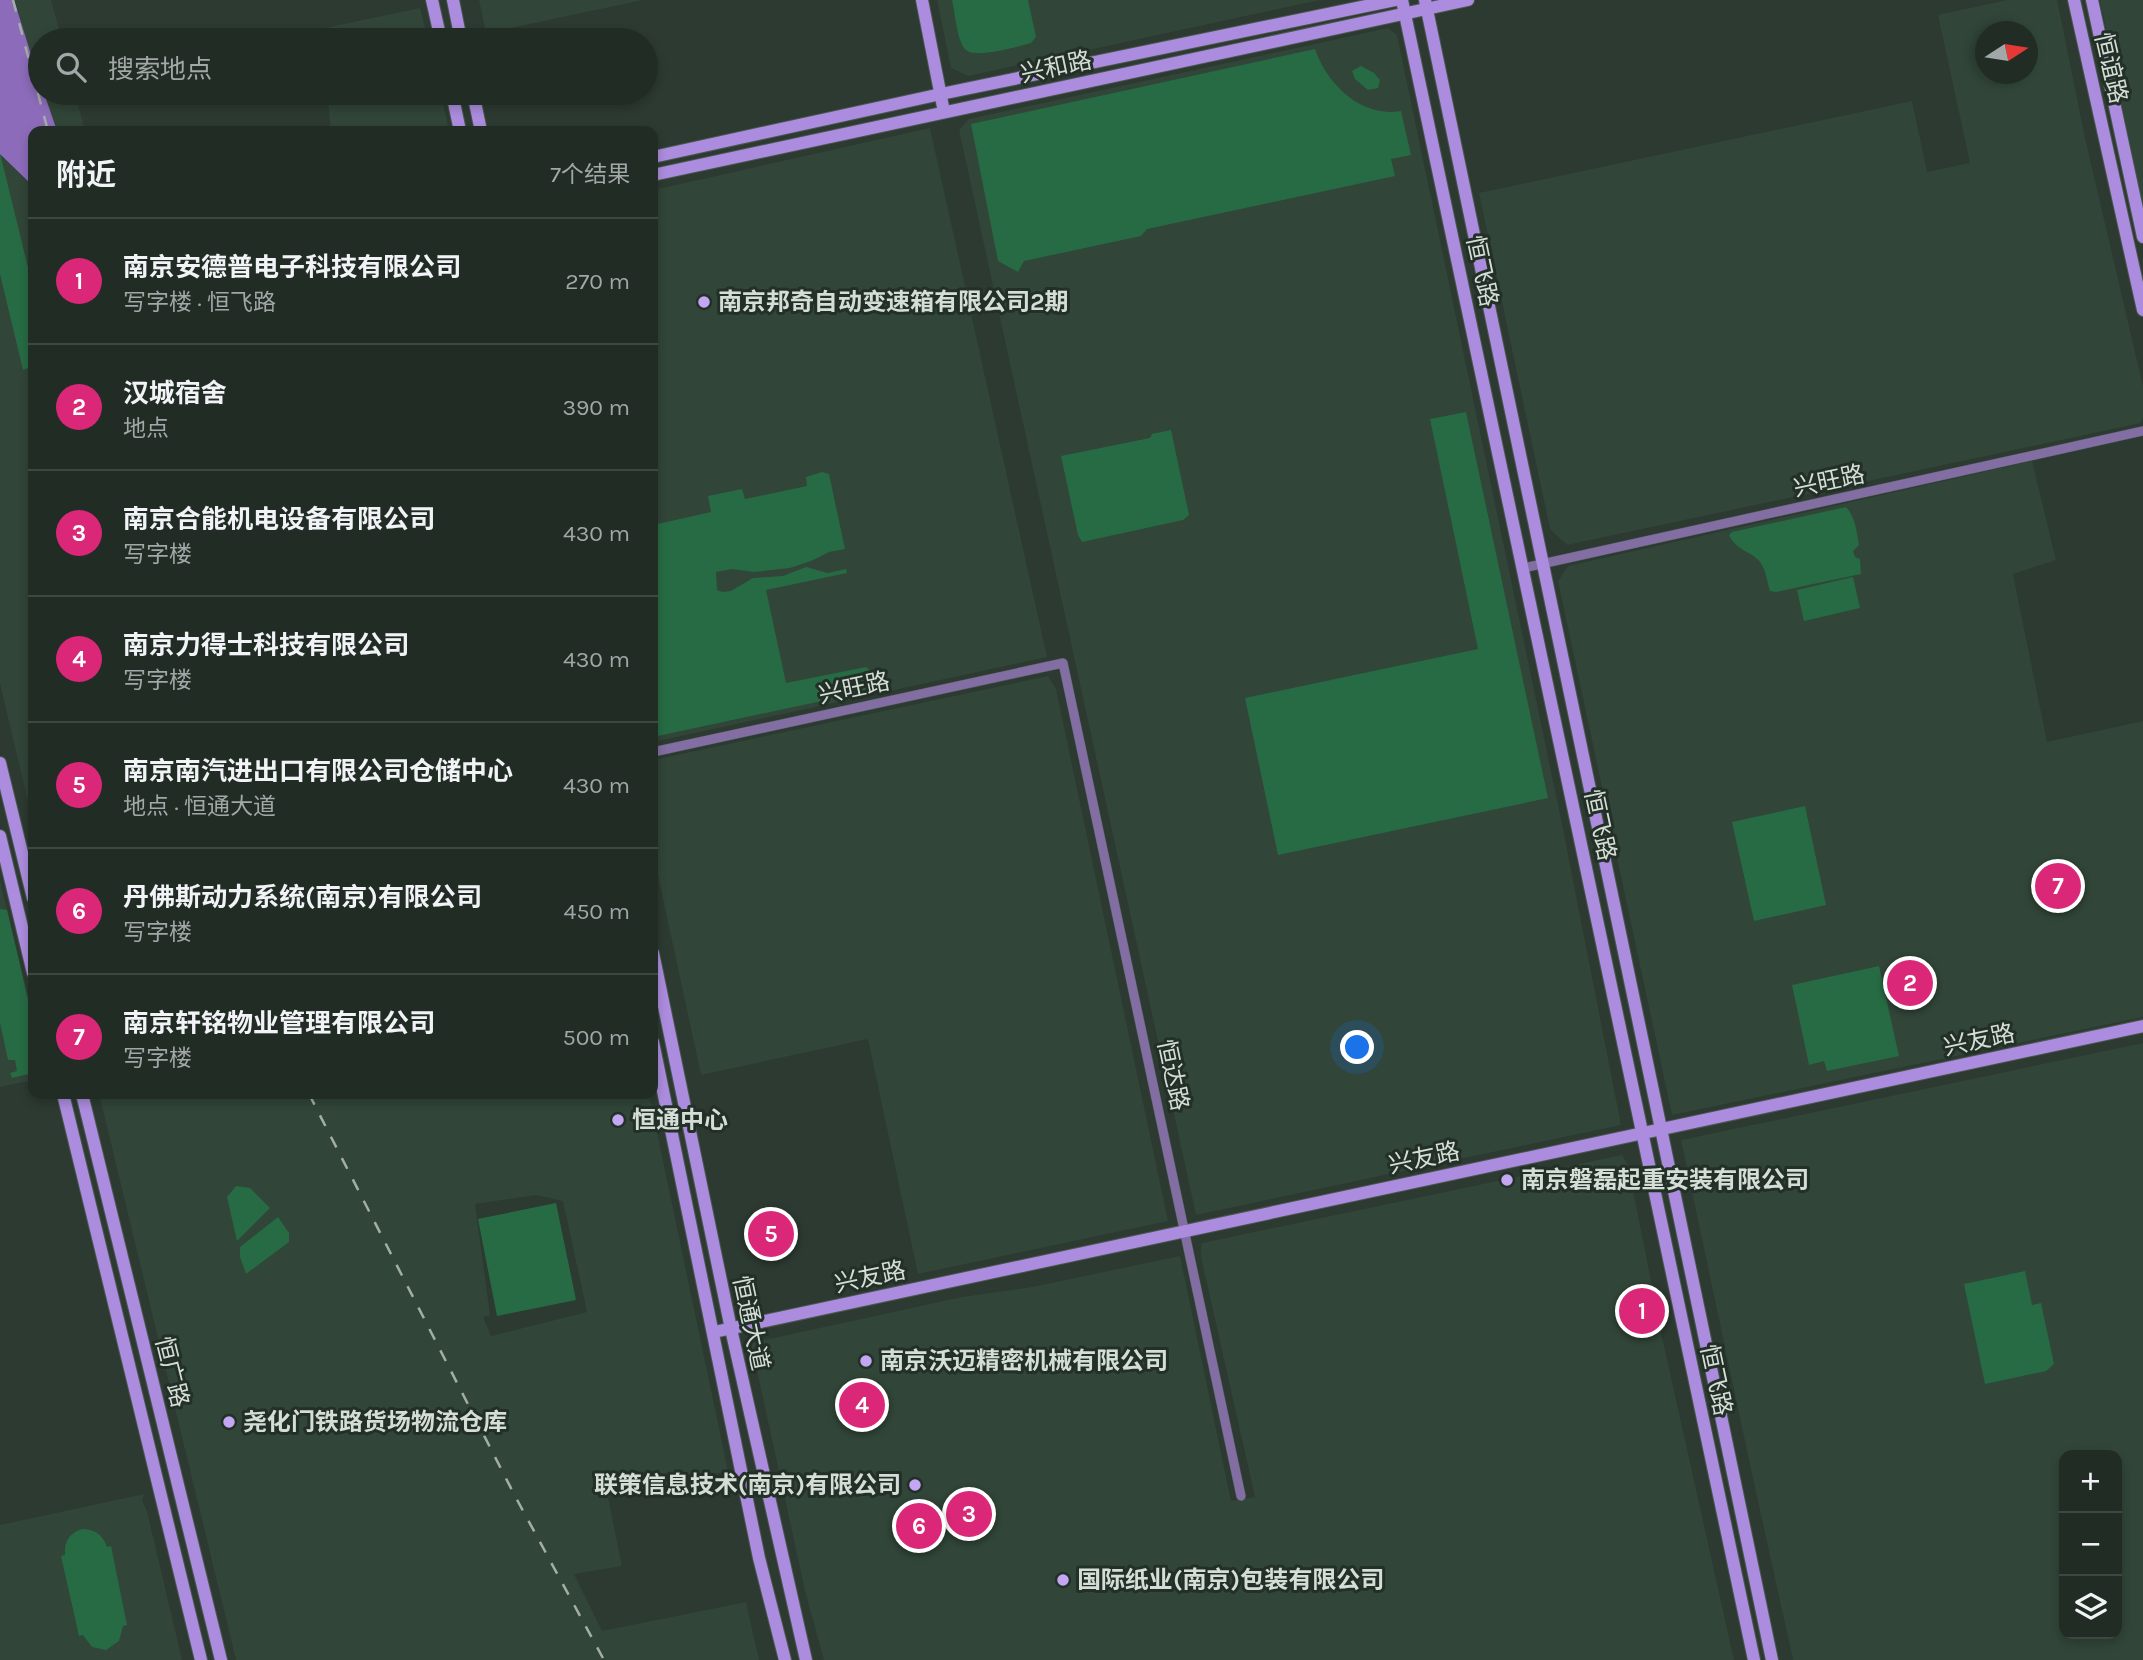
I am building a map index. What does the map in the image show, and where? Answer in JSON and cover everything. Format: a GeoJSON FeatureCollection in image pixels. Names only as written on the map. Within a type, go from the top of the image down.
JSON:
{"type":"FeatureCollection","features":[{"type":"Feature","properties":{"kind":"main road"},"geometry":{"type":"LineString","coordinates":[[432,0],[438,28]]}},
{"type":"Feature","properties":{"kind":"main road"},"geometry":{"type":"LineString","coordinates":[[453,0],[459,28]]}},
{"type":"Feature","properties":{"kind":"main road"},"geometry":{"type":"LineString","coordinates":[[922,0],[944,112]]}},
{"type":"Feature","properties":{"kind":"main road","name":"兴和路"},"geometry":{"type":"LineString","coordinates":[[658,156],[1395,0]]}},
{"type":"Feature","properties":{"kind":"main road","name":"兴和路"},"geometry":{"type":"LineString","coordinates":[[658,174],[1404,7],[1468,0]]}},
{"type":"Feature","properties":{"kind":"main road","name":"恒谊路"},"geometry":{"type":"LineString","coordinates":[[2074,0],[2143,310]]}},
{"type":"Feature","properties":{"kind":"main road","name":"恒谊路"},"geometry":{"type":"LineString","coordinates":[[2092,0],[2143,237]]}},
{"type":"Feature","properties":{"kind":"main road","name":"恒飞路"},"geometry":{"type":"LineString","coordinates":[[1426,4],[1772,1660]]}},
{"type":"Feature","properties":{"kind":"main road","name":"恒飞路"},"geometry":{"type":"LineString","coordinates":[[1404,7],[1754,1660]]}},
{"type":"Feature","properties":{"kind":"main road"},"geometry":{"type":"LineString","coordinates":[[455,105],[459,126]]}},
{"type":"Feature","properties":{"kind":"main road"},"geometry":{"type":"LineString","coordinates":[[476,105],[480,126]]}},
{"type":"Feature","properties":{"kind":"main road"},"geometry":{"type":"LineString","coordinates":[[0,764],[28,878]]}},
{"type":"Feature","properties":{"kind":"main road"},"geometry":{"type":"LineString","coordinates":[[0,836],[28,952]]}},
{"type":"Feature","properties":{"kind":"main road","name":"恒通大道"},"geometry":{"type":"LineString","coordinates":[[658,977],[731,1329],[806,1660]]}},
{"type":"Feature","properties":{"kind":"main road","name":"兴友路"},"geometry":{"type":"LineString","coordinates":[[714,1332],[2143,1026]]}},
{"type":"Feature","properties":{"kind":"main road","name":"恒通大道"},"geometry":{"type":"LineString","coordinates":[[658,1066],[759,1558],[785,1660]]}},
{"type":"Feature","properties":{"kind":"main road","name":"恒广路"},"geometry":{"type":"LineString","coordinates":[[64,1099],[201,1660]]}},
{"type":"Feature","properties":{"kind":"main road","name":"恒广路"},"geometry":{"type":"LineString","coordinates":[[83,1099],[221,1660]]}},
{"type":"Feature","properties":{"kind":"street","name":"兴旺路"},"geometry":{"type":"LineString","coordinates":[[1524,568],[2143,431]]}},
{"type":"Feature","properties":{"kind":"street","name":"兴旺路"},"geometry":{"type":"LineString","coordinates":[[658,751],[1063,663]]}},
{"type":"Feature","properties":{"kind":"street","name":"恒达路"},"geometry":{"type":"LineString","coordinates":[[1063,663],[1241,1496]]}},
{"type":"Feature","properties":{"kind":"shaded area"},"geometry":{"type":"Polygon","coordinates":[[[0,0],[51,0],[59,28],[28,28],[28,105],[78,105],[84,126],[28,126],[28,801],[0,684],[0,0]]]}},
{"type":"Feature","properties":{"kind":"shaded area"},"geometry":{"type":"Polygon","coordinates":[[[0,0],[14,0],[28,45],[28,105],[48,105],[55,126],[28,126],[28,181],[0,154],[0,0]]]}},
{"type":"Feature","properties":{"kind":"shaded area"},"geometry":{"type":"Polygon","coordinates":[[[479,0],[643,0],[510,28],[485,28],[479,0]]]}},
{"type":"Feature","properties":{"kind":"shaded area"},"geometry":{"type":"Polygon","coordinates":[[[937,0],[1320,0],[968,76],[951,68],[937,0]]]}},
{"type":"Feature","properties":{"kind":"shaded area"},"geometry":{"type":"Polygon","coordinates":[[[2007,0],[2057,0],[2085,138],[2143,386],[2141,423],[1567,545],[1550,529],[1479,193],[1912,101],[1927,172],[1970,163],[1938,15],[2007,0]]]}},
{"type":"Feature","properties":{"kind":"shaded area"},"geometry":{"type":"Polygon","coordinates":[[[2100,0],[2143,0],[2143,205],[2100,0]]]}},
{"type":"Feature","properties":{"kind":"shaded area"},"geometry":{"type":"Polygon","coordinates":[[[420,8],[425,28],[325,28],[420,8]]]}},
{"type":"Feature","properties":{"kind":"shaded area"},"geometry":{"type":"Polygon","coordinates":[[[1388,28],[1397,35],[1561,819],[1621,1125],[1196,1215],[959,130],[969,119],[1388,28]]]}},
{"type":"Feature","properties":{"kind":"shaded area"},"geometry":{"type":"Polygon","coordinates":[[[328,105],[444,105],[448,126],[330,126],[328,105]]]}},
{"type":"Feature","properties":{"kind":"shaded area"},"geometry":{"type":"Polygon","coordinates":[[[930,128],[1047,657],[658,741],[658,189],[930,128]]]}},
{"type":"Feature","properties":{"kind":"shaded area"},"geometry":{"type":"Polygon","coordinates":[[[2032,461],[2056,560],[2013,574],[2047,742],[2143,721],[2143,1017],[1672,1115],[1558,581],[1568,566],[2032,461]]]}},
{"type":"Feature","properties":{"kind":"shaded area"},"geometry":{"type":"Polygon","coordinates":[[[1048,676],[1056,689],[1168,1221],[918,1274],[868,1039],[701,1075],[658,875],[658,759],[1048,676]]]}},
{"type":"Feature","properties":{"kind":"shaded area"},"geometry":{"type":"Polygon","coordinates":[[[0,881],[28,996],[28,1081],[0,1087],[0,881]]]}},
{"type":"Feature","properties":{"kind":"shaded area"},"geometry":{"type":"Polygon","coordinates":[[[2143,1043],[2143,1660],[1793,1660],[1681,1140],[2143,1043]]]}},
{"type":"Feature","properties":{"kind":"shaded area"},"geometry":{"type":"Polygon","coordinates":[[[100,1099],[650,1099],[728,1471],[608,1497],[622,1566],[574,1574],[602,1631],[746,1602],[759,1660],[236,1660],[100,1099]],[[536,1195],[475,1204],[490,1315],[483,1317],[491,1336],[587,1312],[563,1201],[536,1195]]]}},
{"type":"Feature","properties":{"kind":"shaded area"},"geometry":{"type":"Polygon","coordinates":[[[1622,1155],[1628,1165],[1662,1337],[1734,1660],[824,1660],[805,1591],[751,1343],[962,1297],[1032,1287],[1180,1256],[1231,1501],[1255,1497],[1201,1257],[1202,1243],[1622,1155]]]}},
{"type":"Feature","properties":{"kind":"shaded area"},"geometry":{"type":"Polygon","coordinates":[[[144,1494],[142,1500],[147,1511],[182,1660],[0,1660],[0,1525],[144,1494]]]}},
{"type":"Feature","properties":{"kind":"green space"},"geometry":{"type":"Polygon","coordinates":[[[952,0],[1028,0],[1036,37],[1031,43],[1007,49],[987,53],[970,52],[960,40],[952,0]]]}},
{"type":"Feature","properties":{"kind":"green space"},"geometry":{"type":"Polygon","coordinates":[[[1315,49],[1320,62],[1337,86],[1359,104],[1386,112],[1401,111],[1411,155],[1391,159],[1395,176],[1147,229],[1141,236],[1024,261],[1018,272],[998,261],[971,124],[1315,49]]]}},
{"type":"Feature","properties":{"kind":"green space"},"geometry":{"type":"Polygon","coordinates":[[[1361,66],[1380,80],[1378,88],[1368,90],[1355,79],[1352,71],[1361,66]]]}},
{"type":"Feature","properties":{"kind":"green space"},"geometry":{"type":"Polygon","coordinates":[[[0,153],[28,268],[28,368],[23,370],[0,274],[0,153]]]}},
{"type":"Feature","properties":{"kind":"green space"},"geometry":{"type":"Polygon","coordinates":[[[1466,412],[1548,798],[1278,855],[1245,698],[1478,649],[1430,419],[1466,412]]]}},
{"type":"Feature","properties":{"kind":"green space"},"geometry":{"type":"Polygon","coordinates":[[[1171,430],[1189,515],[1183,520],[1082,542],[1078,535],[1061,456],[1150,438],[1152,434],[1171,430]]]}},
{"type":"Feature","properties":{"kind":"green space"},"geometry":{"type":"Polygon","coordinates":[[[822,472],[829,474],[845,549],[829,552],[790,568],[754,572],[732,569],[716,572],[717,590],[731,591],[753,578],[783,576],[806,567],[828,573],[846,569],[847,573],[766,590],[786,683],[866,667],[876,675],[878,689],[658,736],[658,524],[711,512],[708,496],[742,489],[745,499],[807,486],[806,477],[822,472]]]}},
{"type":"Feature","properties":{"kind":"green space"},"geometry":{"type":"Polygon","coordinates":[[[1846,507],[1852,515],[1856,530],[1859,545],[1853,551],[1855,557],[1860,559],[1861,574],[1770,591],[1760,562],[1736,545],[1729,535],[1732,532],[1846,507]]]}},
{"type":"Feature","properties":{"kind":"green space"},"geometry":{"type":"Polygon","coordinates":[[[1853,577],[1860,608],[1804,621],[1797,590],[1853,577]]]}},
{"type":"Feature","properties":{"kind":"green space"},"geometry":{"type":"Polygon","coordinates":[[[1805,806],[1826,905],[1754,921],[1732,822],[1805,806]]]}},
{"type":"Feature","properties":{"kind":"green space"},"geometry":{"type":"Polygon","coordinates":[[[0,909],[7,910],[28,1000],[28,1074],[12,1078],[10,1073],[17,1071],[15,1060],[8,1060],[0,1023],[0,909]]]}},
{"type":"Feature","properties":{"kind":"green space"},"geometry":{"type":"Polygon","coordinates":[[[1879,966],[1899,1056],[1827,1071],[1824,1061],[1809,1065],[1792,985],[1879,966]]]}},
{"type":"Feature","properties":{"kind":"green space"},"geometry":{"type":"Polygon","coordinates":[[[236,1186],[250,1188],[270,1208],[237,1241],[227,1197],[236,1186]]]}},
{"type":"Feature","properties":{"kind":"green space"},"geometry":{"type":"Polygon","coordinates":[[[556,1203],[576,1300],[497,1316],[478,1219],[556,1203]]]}},
{"type":"Feature","properties":{"kind":"green space"},"geometry":{"type":"Polygon","coordinates":[[[278,1217],[289,1233],[289,1242],[246,1274],[240,1257],[240,1247],[278,1217]]]}},
{"type":"Feature","properties":{"kind":"green space"},"geometry":{"type":"Polygon","coordinates":[[[2025,1271],[2032,1305],[2041,1303],[2054,1364],[2046,1371],[1985,1384],[1964,1284],[2025,1271]]]}},
{"type":"Feature","properties":{"kind":"green space"},"geometry":{"type":"Polygon","coordinates":[[[82,1529],[95,1532],[101,1536],[107,1547],[111,1546],[127,1625],[123,1626],[119,1641],[106,1650],[92,1647],[83,1635],[79,1636],[61,1556],[65,1555],[68,1539],[82,1529]]]}},
{"type":"Feature","properties":{"kind":"railway"},"geometry":{"type":"LineString","coordinates":[[13,0],[28,56]]}},
{"type":"Feature","properties":{"kind":"railway"},"geometry":{"type":"LineString","coordinates":[[41,105],[47,126]]}},
{"type":"Feature","properties":{"kind":"railway"},"geometry":{"type":"LineString","coordinates":[[312,1099],[515,1496],[604,1660]]}},
{"type":"Feature","properties":{"kind":"place","name":"南京邦奇自动变速箱有限公司2期"},"geometry":{"type":"Point","coordinates":[704,302]}},
{"type":"Feature","properties":{"kind":"place","name":"南京轩铭物业管理有限公司"},"geometry":{"type":"Point","coordinates":[2058,886]}},
{"type":"Feature","properties":{"kind":"place","name":"汉城宿舍"},"geometry":{"type":"Point","coordinates":[1910,983]}},
{"type":"Feature","properties":{"kind":"place","name":"恒通中心"},"geometry":{"type":"Point","coordinates":[618,1120]}},
{"type":"Feature","properties":{"kind":"place","name":"南京磐磊起重安装有限公司"},"geometry":{"type":"Point","coordinates":[1507,1180]}},
{"type":"Feature","properties":{"kind":"place","name":"南京南汽进出口有限公司仓储中心"},"geometry":{"type":"Point","coordinates":[771,1234]}},
{"type":"Feature","properties":{"kind":"place","name":"南京安德普电子科技有限公司"},"geometry":{"type":"Point","coordinates":[1642,1311]}},
{"type":"Feature","properties":{"kind":"place","name":"南京沃迈精密机械有限公司"},"geometry":{"type":"Point","coordinates":[866,1361]}},
{"type":"Feature","properties":{"kind":"place","name":"南京力得士科技有限公司"},"geometry":{"type":"Point","coordinates":[862,1405]}},
{"type":"Feature","properties":{"kind":"place","name":"尧化门铁路货场物流仓库"},"geometry":{"type":"Point","coordinates":[229,1422]}},
{"type":"Feature","properties":{"kind":"place","name":"联策信息技术(南京)有限公司"},"geometry":{"type":"Point","coordinates":[915,1485]}},
{"type":"Feature","properties":{"kind":"place","name":"南京合能机电设备有限公司"},"geometry":{"type":"Point","coordinates":[969,1514]}},
{"type":"Feature","properties":{"kind":"place","name":"丹佛斯动力系统(南京)有限公司"},"geometry":{"type":"Point","coordinates":[919,1526]}},
{"type":"Feature","properties":{"kind":"place","name":"国际纸业(南京)包装有限公司"},"geometry":{"type":"Point","coordinates":[1063,1580]}}]}
